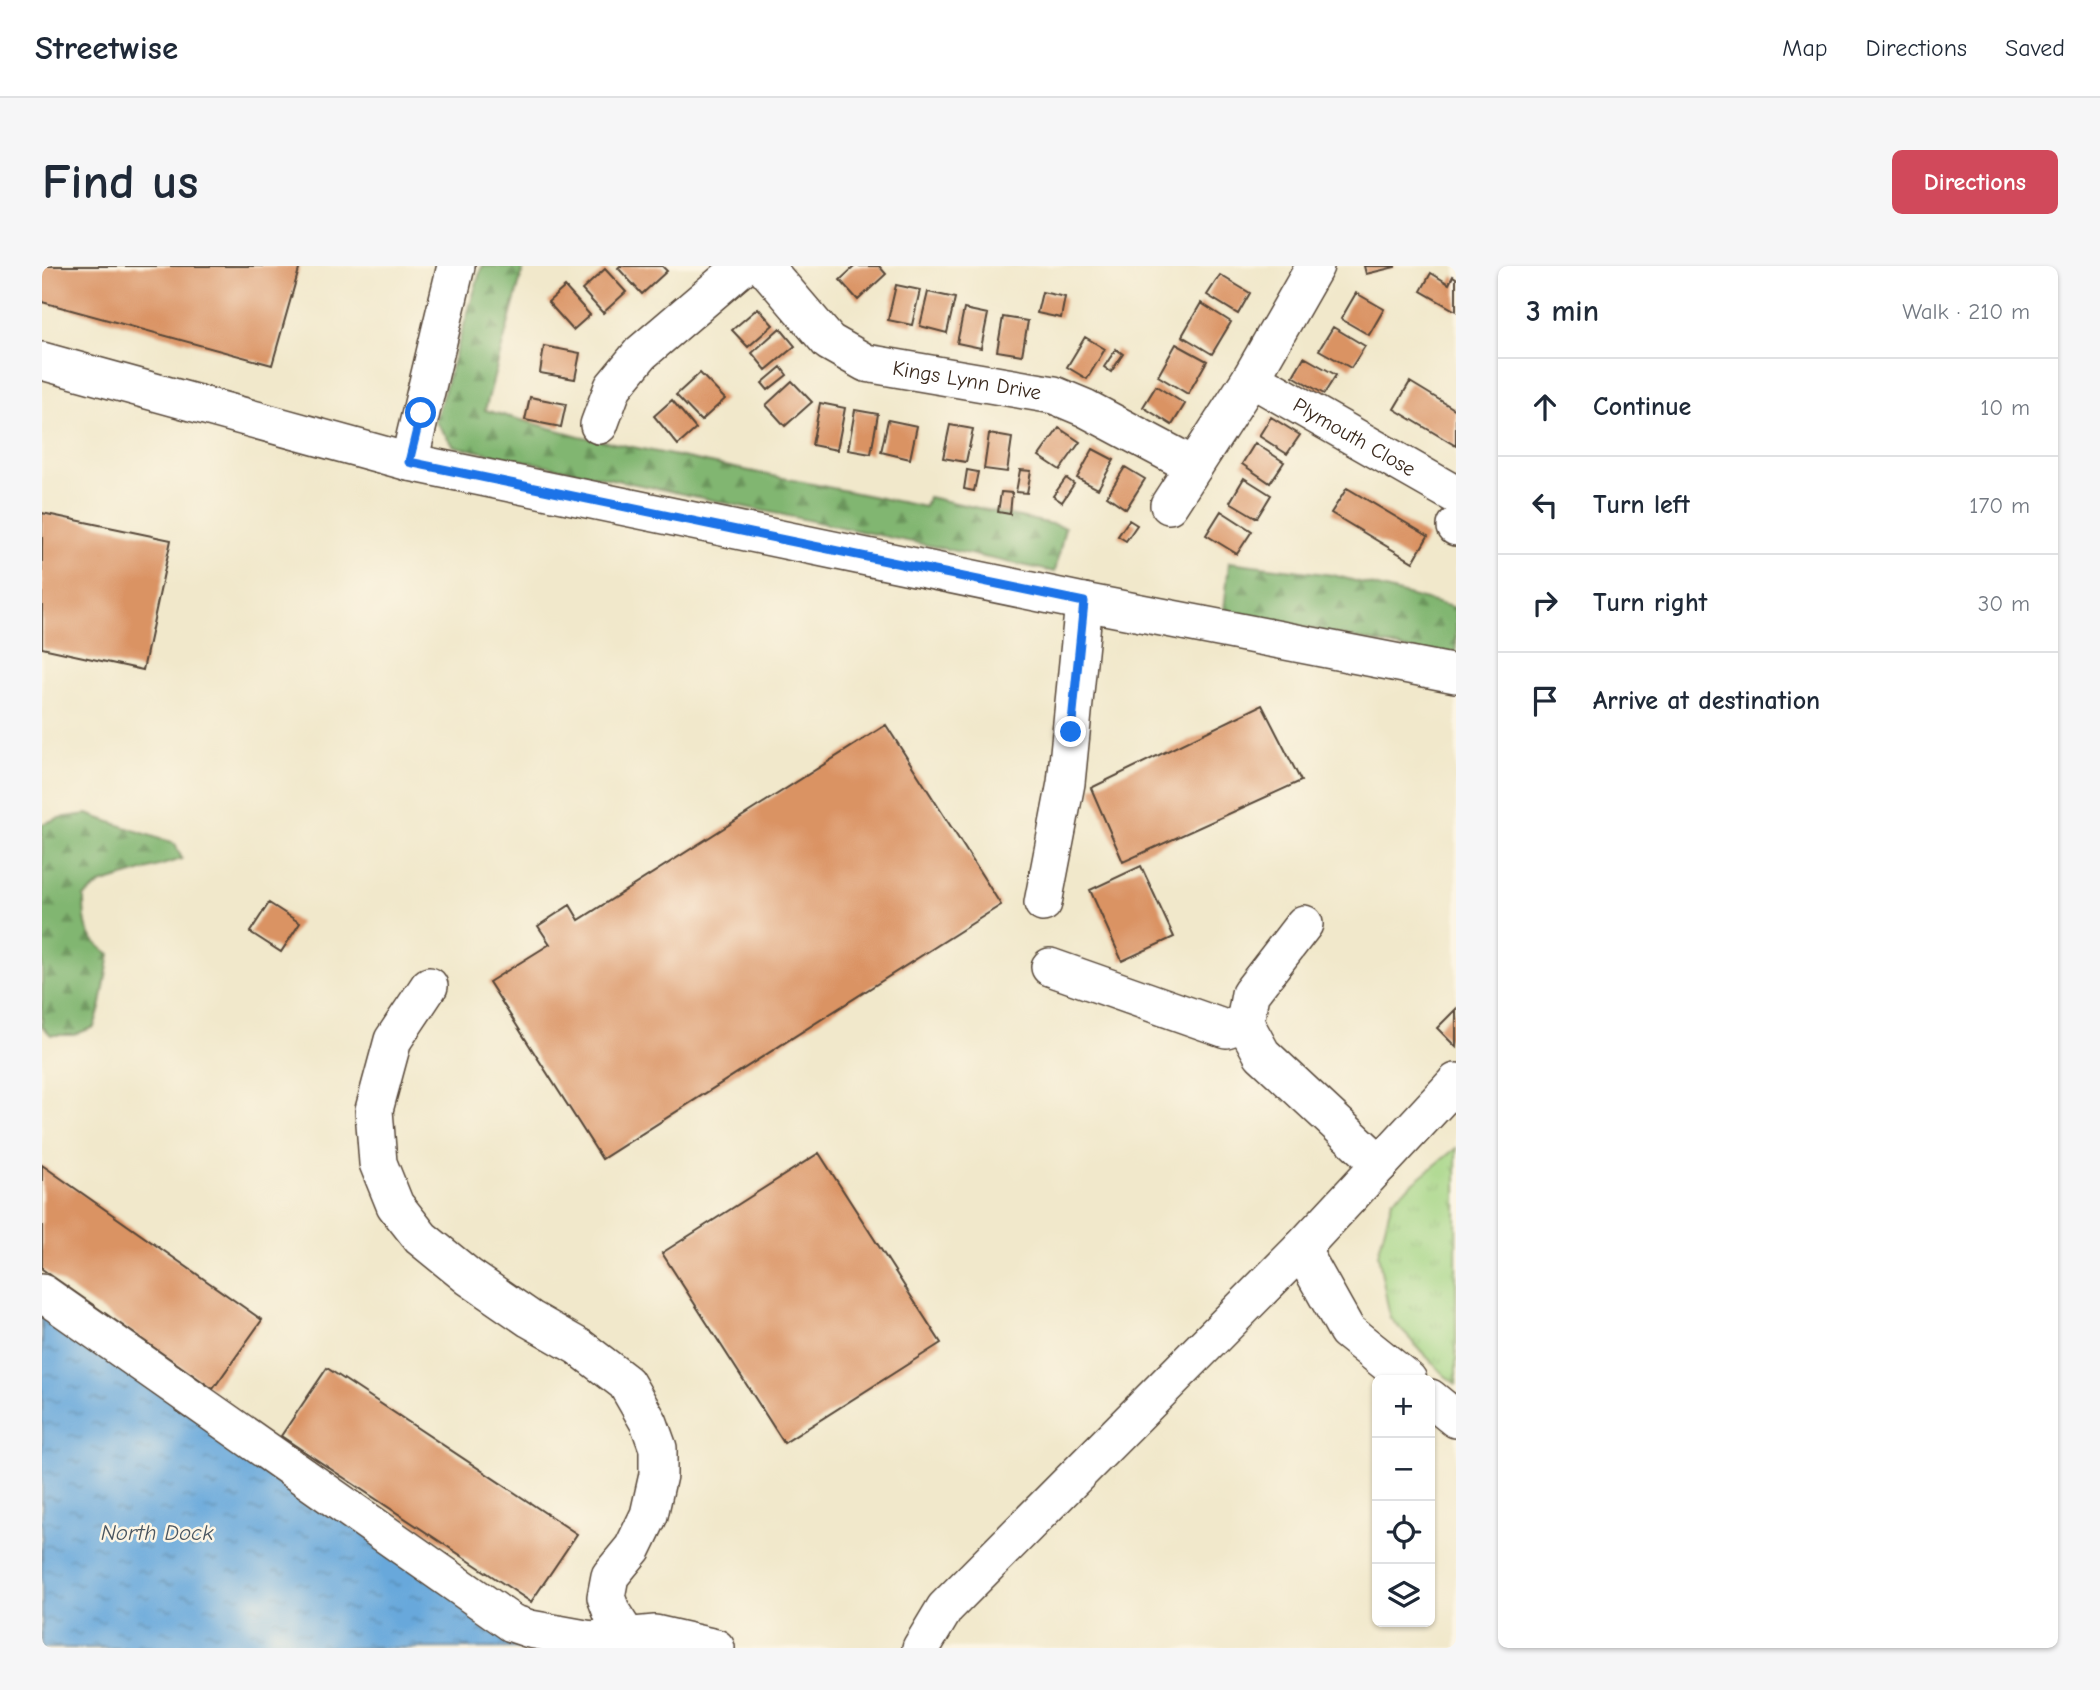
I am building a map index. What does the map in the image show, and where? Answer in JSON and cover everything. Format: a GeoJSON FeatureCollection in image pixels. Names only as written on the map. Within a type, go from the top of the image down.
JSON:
{"type":"FeatureCollection","features":[{"type":"Feature","properties":{"kind":"street"},"geometry":{"type":"LineString","coordinates":[[409,462],[456,266]]}},
{"type":"Feature","properties":{"kind":"street"},"geometry":{"type":"LineString","coordinates":[[599,425],[613,387],[641,353],[743,266]]}},
{"type":"Feature","properties":{"kind":"street","name":"Kings Lynn Drive"},"geometry":{"type":"LineString","coordinates":[[764,266],[829,342],[866,363],[1054,395],[1085,408],[1194,466]]}},
{"type":"Feature","properties":{"kind":"street"},"geometry":{"type":"LineString","coordinates":[[1170,505],[1251,378],[1315,266]]}},
{"type":"Feature","properties":{"kind":"street"},"geometry":{"type":"LineString","coordinates":[[42,361],[409,462],[1084,602],[1456,674]]}},
{"type":"Feature","properties":{"kind":"street","name":"Plymouth Close"},"geometry":{"type":"LineString","coordinates":[[1251,378],[1456,495]]}},
{"type":"Feature","properties":{"kind":"street"},"geometry":{"type":"LineString","coordinates":[[1044,903],[1066,783],[1084,602]]}},
{"type":"Feature","properties":{"kind":"street"},"geometry":{"type":"LineString","coordinates":[[1304,924],[1250,995],[1245,1023],[1262,1054],[1380,1164]]}},
{"type":"Feature","properties":{"kind":"street"},"geometry":{"type":"LineString","coordinates":[[1050,967],[1226,1029],[1245,1023]]}},
{"type":"Feature","properties":{"kind":"street"},"geometry":{"type":"LineString","coordinates":[[429,986],[393,1040],[374,1110],[378,1163],[395,1205],[421,1238],[469,1276],[530,1319],[579,1348],[626,1383],[649,1423],[658,1448],[658,1475],[649,1515],[633,1548],[610,1576],[606,1597],[612,1613],[628,1638]]}},
{"type":"Feature","properties":{"kind":"street"},"geometry":{"type":"LineString","coordinates":[[921,1648],[945,1608],[1301,1249],[1456,1082]]}},
{"type":"Feature","properties":{"kind":"street"},"geometry":{"type":"LineString","coordinates":[[1301,1249],[1347,1331],[1402,1375]]}},
{"type":"Feature","properties":{"kind":"street"},"geometry":{"type":"LineString","coordinates":[[42,1293],[512,1623],[591,1640],[655,1634],[716,1648]]}},
{"type":"Feature","properties":{"kind":"street"},"geometry":{"type":"LineString","coordinates":[[1435,1402],[1456,1419]]}},
{"type":"Feature","properties":{"kind":"green space"},"geometry":{"type":"Polygon","coordinates":[[[482,266],[524,266],[485,410],[579,436],[925,507],[928,497],[1065,527],[1055,572],[454,446],[435,421],[482,266]]]}},
{"type":"Feature","properties":{"kind":"green space"},"geometry":{"type":"Polygon","coordinates":[[[1229,562],[1333,575],[1456,608],[1456,659],[1224,611],[1229,562]]]}},
{"type":"Feature","properties":{"kind":"green space"},"geometry":{"type":"Polygon","coordinates":[[[87,814],[175,844],[182,859],[100,884],[84,897],[88,930],[95,942],[110,954],[101,1004],[94,1027],[74,1035],[51,1035],[42,1026],[42,824],[59,818],[87,814]]]}},
{"type":"Feature","properties":{"kind":"green space"},"geometry":{"type":"Polygon","coordinates":[[[1456,1148],[1456,1384],[1444,1375],[1390,1318],[1378,1254],[1392,1200],[1456,1148]]]}},
{"type":"Feature","properties":{"kind":"water","name":"North Dock"},"geometry":{"type":"Polygon","coordinates":[[[42,1311],[529,1648],[42,1648],[42,1311]]]}},
{"type":"Feature","properties":{"kind":"building"},"geometry":{"type":"Polygon","coordinates":[[[42,266],[300,266],[272,365],[42,302],[42,266]]]}},
{"type":"Feature","properties":{"kind":"building"},"geometry":{"type":"Polygon","coordinates":[[[662,266],[667,271],[642,294],[618,268],[662,266]]]}},
{"type":"Feature","properties":{"kind":"building"},"geometry":{"type":"Polygon","coordinates":[[[855,266],[879,266],[886,274],[858,300],[840,280],[855,266]]]}},
{"type":"Feature","properties":{"kind":"building"},"geometry":{"type":"Polygon","coordinates":[[[1364,266],[1395,266],[1395,267],[1366,274],[1364,266]]]}},
{"type":"Feature","properties":{"kind":"building"},"geometry":{"type":"Polygon","coordinates":[[[605,269],[626,292],[603,313],[582,290],[605,269]]]}},
{"type":"Feature","properties":{"kind":"building"},"geometry":{"type":"Polygon","coordinates":[[[1431,273],[1449,284],[1453,276],[1456,278],[1456,311],[1421,291],[1431,273]]]}},
{"type":"Feature","properties":{"kind":"building"},"geometry":{"type":"Polygon","coordinates":[[[1220,275],[1250,293],[1238,314],[1207,295],[1220,275]]]}},
{"type":"Feature","properties":{"kind":"building"},"geometry":{"type":"Polygon","coordinates":[[[896,285],[920,290],[912,325],[888,320],[896,285]]]}},
{"type":"Feature","properties":{"kind":"building"},"geometry":{"type":"Polygon","coordinates":[[[565,287],[590,315],[573,330],[548,302],[565,287]]]}},
{"type":"Feature","properties":{"kind":"building"},"geometry":{"type":"Polygon","coordinates":[[[928,292],[955,298],[947,333],[920,326],[928,292]]]}},
{"type":"Feature","properties":{"kind":"building"},"geometry":{"type":"Polygon","coordinates":[[[1042,292],[1065,297],[1061,318],[1037,313],[1042,292]]]}},
{"type":"Feature","properties":{"kind":"building"},"geometry":{"type":"Polygon","coordinates":[[[1356,293],[1384,309],[1369,335],[1341,319],[1356,293]]]}},
{"type":"Feature","properties":{"kind":"building"},"geometry":{"type":"Polygon","coordinates":[[[1201,303],[1231,322],[1212,354],[1182,336],[1201,303]]]}},
{"type":"Feature","properties":{"kind":"building"},"geometry":{"type":"Polygon","coordinates":[[[758,308],[773,325],[748,347],[732,330],[758,308]]]}},
{"type":"Feature","properties":{"kind":"building"},"geometry":{"type":"Polygon","coordinates":[[[964,309],[988,314],[981,348],[957,343],[964,309]]]}},
{"type":"Feature","properties":{"kind":"building"},"geometry":{"type":"Polygon","coordinates":[[[1003,317],[1028,321],[1022,355],[997,351],[1003,317]]]}},
{"type":"Feature","properties":{"kind":"building"},"geometry":{"type":"Polygon","coordinates":[[[1333,327],[1365,346],[1351,368],[1319,350],[1333,327]]]}},
{"type":"Feature","properties":{"kind":"building"},"geometry":{"type":"Polygon","coordinates":[[[780,328],[795,346],[766,370],[752,353],[780,328]]]}},
{"type":"Feature","properties":{"kind":"building"},"geometry":{"type":"Polygon","coordinates":[[[1085,337],[1105,349],[1087,379],[1067,367],[1085,337]]]}},
{"type":"Feature","properties":{"kind":"building"},"geometry":{"type":"Polygon","coordinates":[[[1176,344],[1207,361],[1188,394],[1158,376],[1176,344]]]}},
{"type":"Feature","properties":{"kind":"building"},"geometry":{"type":"Polygon","coordinates":[[[544,346],[580,353],[575,379],[540,373],[544,346]]]}},
{"type":"Feature","properties":{"kind":"building"},"geometry":{"type":"Polygon","coordinates":[[[1116,349],[1123,354],[1111,372],[1104,367],[1116,349]]]}},
{"type":"Feature","properties":{"kind":"building"},"geometry":{"type":"Polygon","coordinates":[[[1304,357],[1336,375],[1324,394],[1293,376],[1304,357]]]}},
{"type":"Feature","properties":{"kind":"building"},"geometry":{"type":"Polygon","coordinates":[[[781,367],[787,375],[768,390],[762,383],[781,367]]]}},
{"type":"Feature","properties":{"kind":"building"},"geometry":{"type":"Polygon","coordinates":[[[700,373],[725,399],[701,421],[676,395],[700,373]]]}},
{"type":"Feature","properties":{"kind":"building"},"geometry":{"type":"Polygon","coordinates":[[[792,381],[812,402],[785,426],[766,405],[792,381]]]}},
{"type":"Feature","properties":{"kind":"building"},"geometry":{"type":"Polygon","coordinates":[[[1410,382],[1456,410],[1456,446],[1394,409],[1410,382]]]}},
{"type":"Feature","properties":{"kind":"building"},"geometry":{"type":"Polygon","coordinates":[[[1156,386],[1185,404],[1172,425],[1143,407],[1156,386]]]}},
{"type":"Feature","properties":{"kind":"building"},"geometry":{"type":"Polygon","coordinates":[[[530,397],[566,404],[561,427],[525,420],[530,397]]]}},
{"type":"Feature","properties":{"kind":"building"},"geometry":{"type":"Polygon","coordinates":[[[672,400],[696,429],[678,445],[654,416],[672,400]]]}},
{"type":"Feature","properties":{"kind":"building"},"geometry":{"type":"Polygon","coordinates":[[[820,403],[845,408],[837,450],[812,445],[820,403]]]}},
{"type":"Feature","properties":{"kind":"building"},"geometry":{"type":"Polygon","coordinates":[[[855,410],[878,414],[871,454],[848,450],[855,410]]]}},
{"type":"Feature","properties":{"kind":"building"},"geometry":{"type":"Polygon","coordinates":[[[1271,417],[1300,435],[1287,454],[1259,436],[1271,417]]]}},
{"type":"Feature","properties":{"kind":"building"},"geometry":{"type":"Polygon","coordinates":[[[888,420],[917,426],[910,459],[881,452],[888,420]]]}},
{"type":"Feature","properties":{"kind":"building"},"geometry":{"type":"Polygon","coordinates":[[[950,425],[973,429],[966,462],[943,458],[950,425]]]}},
{"type":"Feature","properties":{"kind":"building"},"geometry":{"type":"Polygon","coordinates":[[[1059,428],[1080,442],[1060,470],[1039,456],[1059,428]]]}},
{"type":"Feature","properties":{"kind":"building"},"geometry":{"type":"Polygon","coordinates":[[[989,434],[1012,438],[1007,472],[984,469],[989,434]]]}},
{"type":"Feature","properties":{"kind":"building"},"geometry":{"type":"Polygon","coordinates":[[[1255,443],[1284,462],[1270,483],[1242,464],[1255,443]]]}},
{"type":"Feature","properties":{"kind":"building"},"geometry":{"type":"Polygon","coordinates":[[[1093,449],[1114,460],[1098,489],[1077,478],[1093,449]]]}},
{"type":"Feature","properties":{"kind":"building"},"geometry":{"type":"Polygon","coordinates":[[[1125,467],[1145,479],[1126,509],[1107,496],[1125,467]]]}},
{"type":"Feature","properties":{"kind":"building"},"geometry":{"type":"Polygon","coordinates":[[[967,470],[978,472],[974,491],[964,489],[967,470]]]}},
{"type":"Feature","properties":{"kind":"building"},"geometry":{"type":"Polygon","coordinates":[[[1020,470],[1031,471],[1027,493],[1016,492],[1020,470]]]}},
{"type":"Feature","properties":{"kind":"building"},"geometry":{"type":"Polygon","coordinates":[[[1066,478],[1074,484],[1062,502],[1053,496],[1066,478]]]}},
{"type":"Feature","properties":{"kind":"building"},"geometry":{"type":"Polygon","coordinates":[[[1244,478],[1271,495],[1257,518],[1230,502],[1244,478]]]}},
{"type":"Feature","properties":{"kind":"building"},"geometry":{"type":"Polygon","coordinates":[[[1347,488],[1428,536],[1413,562],[1331,513],[1347,488]]]}},
{"type":"Feature","properties":{"kind":"building"},"geometry":{"type":"Polygon","coordinates":[[[1001,492],[1012,493],[1010,514],[998,512],[1001,492]]]}},
{"type":"Feature","properties":{"kind":"building"},"geometry":{"type":"Polygon","coordinates":[[[1221,511],[1252,531],[1237,554],[1206,535],[1221,511]]]}},
{"type":"Feature","properties":{"kind":"building"},"geometry":{"type":"Polygon","coordinates":[[[42,513],[171,540],[143,670],[42,648],[42,513]]]}},
{"type":"Feature","properties":{"kind":"building"},"geometry":{"type":"Polygon","coordinates":[[[1129,520],[1137,525],[1126,541],[1118,536],[1129,520]]]}},
{"type":"Feature","properties":{"kind":"building"},"geometry":{"type":"Polygon","coordinates":[[[1262,705],[1301,781],[1123,862],[1091,788],[1262,705]]]}},
{"type":"Feature","properties":{"kind":"building"},"geometry":{"type":"Polygon","coordinates":[[[886,725],[1001,905],[602,1159],[489,982],[550,944],[538,926],[570,905],[579,920],[886,725]]]}},
{"type":"Feature","properties":{"kind":"building"},"geometry":{"type":"Polygon","coordinates":[[[1141,866],[1174,937],[1122,961],[1090,890],[1141,866]]]}},
{"type":"Feature","properties":{"kind":"building"},"geometry":{"type":"Polygon","coordinates":[[[269,903],[300,923],[281,952],[250,932],[269,903]]]}},
{"type":"Feature","properties":{"kind":"building"},"geometry":{"type":"Polygon","coordinates":[[[1456,1009],[1456,1047],[1437,1028],[1456,1009]]]}},
{"type":"Feature","properties":{"kind":"building"},"geometry":{"type":"Polygon","coordinates":[[[819,1153],[941,1343],[784,1443],[662,1253],[819,1153]]]}},
{"type":"Feature","properties":{"kind":"building"},"geometry":{"type":"Polygon","coordinates":[[[42,1165],[262,1320],[213,1389],[42,1269],[42,1165]]]}},
{"type":"Feature","properties":{"kind":"building"},"geometry":{"type":"Polygon","coordinates":[[[327,1368],[577,1534],[531,1602],[281,1436],[327,1368]]]}},
{"type":"Feature","properties":{"kind":"route"},"geometry":{"type":"LineString","coordinates":[[421,413],[409,462],[1084,602],[1071,732]]}}]}
